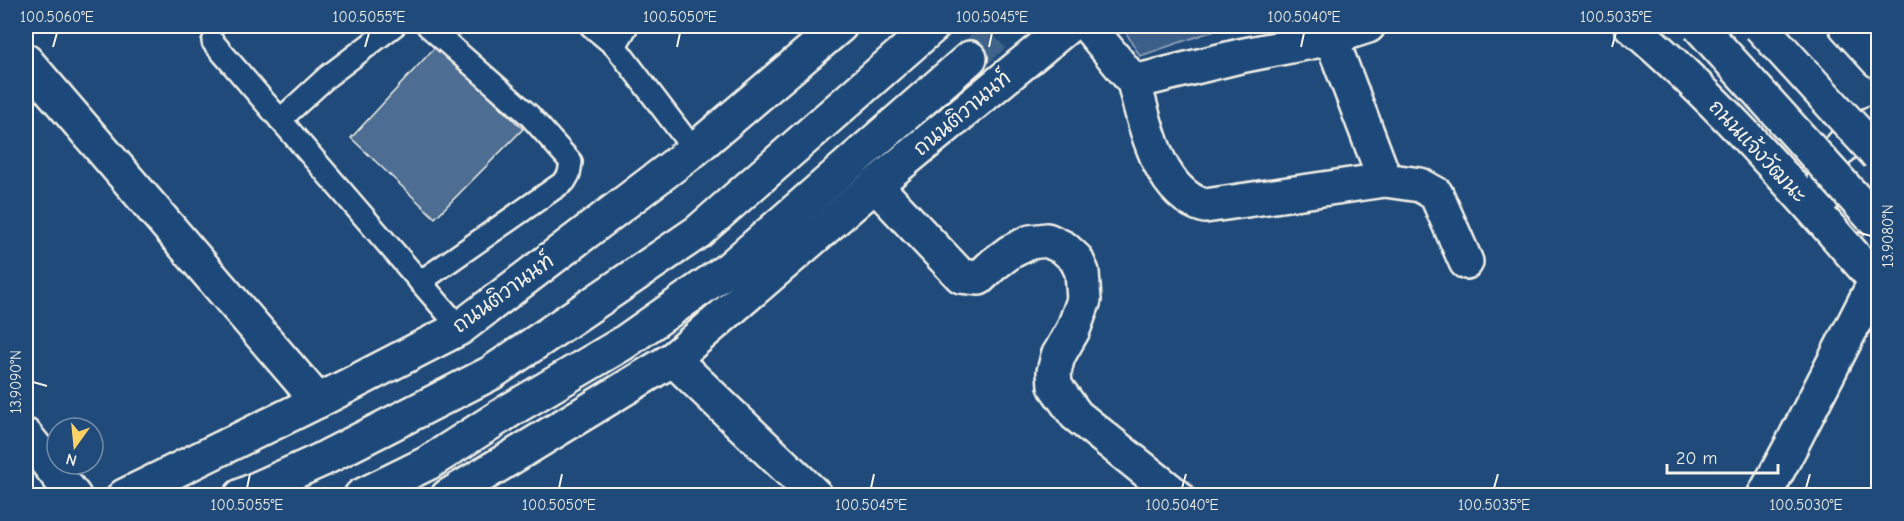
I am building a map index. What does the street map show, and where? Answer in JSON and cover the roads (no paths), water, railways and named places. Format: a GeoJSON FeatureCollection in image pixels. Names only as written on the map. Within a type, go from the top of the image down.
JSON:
{"type":"FeatureCollection","features":[{"type":"Feature","properties":{"kind":"main road","name":"ถนนติวานนท์"},"geometry":{"type":"LineString","coordinates":[[124,495],[318,401],[460,328],[694,150],[840,26]]}},
{"type":"Feature","properties":{"kind":"main road"},"geometry":{"type":"LineString","coordinates":[[242,495],[321,460],[491,373],[511,360],[698,232],[933,26]]}},
{"type":"Feature","properties":{"kind":"main road","name":"ถนนติวานนท์"},"geometry":{"type":"LineString","coordinates":[[448,495],[673,359],[875,185],[1068,26]]}},
{"type":"Feature","properties":{"kind":"main road"},"geometry":{"type":"LineString","coordinates":[[1088,26],[1134,82],[1160,165],[1176,188],[1193,203],[1205,206],[1385,180],[1420,185],[1436,194],[1466,262]]}},
{"type":"Feature","properties":{"kind":"main road"},"geometry":{"type":"LineString","coordinates":[[1134,82],[1240,56],[1331,38],[1368,26]]}},
{"type":"Feature","properties":{"kind":"main road","name":"ถนนแจ้งวัฒนะ"},"geometry":{"type":"LineString","coordinates":[[1631,26],[1660,50],[1735,123],[1877,282]]}},
{"type":"Feature","properties":{"kind":"main road","name":"ถนนแจ้งวัฒนะ"},"geometry":{"type":"LineString","coordinates":[[1699,26],[1878,224]]}},
{"type":"Feature","properties":{"kind":"main road"},"geometry":{"type":"LineString","coordinates":[[1760,26],[1878,156]]}},
{"type":"Feature","properties":{"kind":"main road"},"geometry":{"type":"LineString","coordinates":[[1846,26],[1878,61]]}},
{"type":"Feature","properties":{"kind":"main road"},"geometry":{"type":"LineString","coordinates":[[1331,38],[1385,180]]}},
{"type":"Feature","properties":{"kind":"main road"},"geometry":{"type":"LineString","coordinates":[[361,495],[428,463],[512,409],[622,344],[730,268],[970,58]]}},
{"type":"Feature","properties":{"kind":"main road"},"geometry":{"type":"LineString","coordinates":[[26,61],[318,401]]}},
{"type":"Feature","properties":{"kind":"main road"},"geometry":{"type":"LineString","coordinates":[[1828,227],[1824,180],[1835,155],[1852,134],[1878,121]]}},
{"type":"Feature","properties":{"kind":"main road"},"geometry":{"type":"LineString","coordinates":[[875,185],[961,276],[979,278],[1010,252],[1030,242],[1047,240],[1064,248],[1076,260],[1082,272],[1084,300],[1073,330],[1058,356],[1054,372],[1055,386],[1076,415],[1177,495]]}},
{"type":"Feature","properties":{"kind":"main road"},"geometry":{"type":"LineString","coordinates":[[1764,495],[1877,282]]}},
{"type":"Feature","properties":{"kind":"main road"},"geometry":{"type":"LineString","coordinates":[[673,359],[816,495]]}},
{"type":"Feature","properties":{"kind":"main road"},"geometry":{"type":"LineString","coordinates":[[26,436],[74,495]]}},
{"type":"Feature","properties":{"kind":"lane"},"geometry":{"type":"LineString","coordinates":[[280,120],[328,76],[394,26]]}},
{"type":"Feature","properties":{"kind":"lane"},"geometry":{"type":"LineString","coordinates":[[420,282],[565,181],[571,162],[529,115],[428,26]]}},
{"type":"Feature","properties":{"kind":"lane"},"geometry":{"type":"LineString","coordinates":[[591,26],[615,46],[694,150]]}},
{"type":"Feature","properties":{"kind":"lane"},"geometry":{"type":"LineString","coordinates":[[615,46],[627,26]]}},
{"type":"Feature","properties":{"kind":"lane"},"geometry":{"type":"LineString","coordinates":[[213,42],[460,328]]}},
{"type":"Feature","properties":{"kind":"tunnel"},"geometry":{"type":"LineString","coordinates":[[970,58],[1005,26]]}}]}
